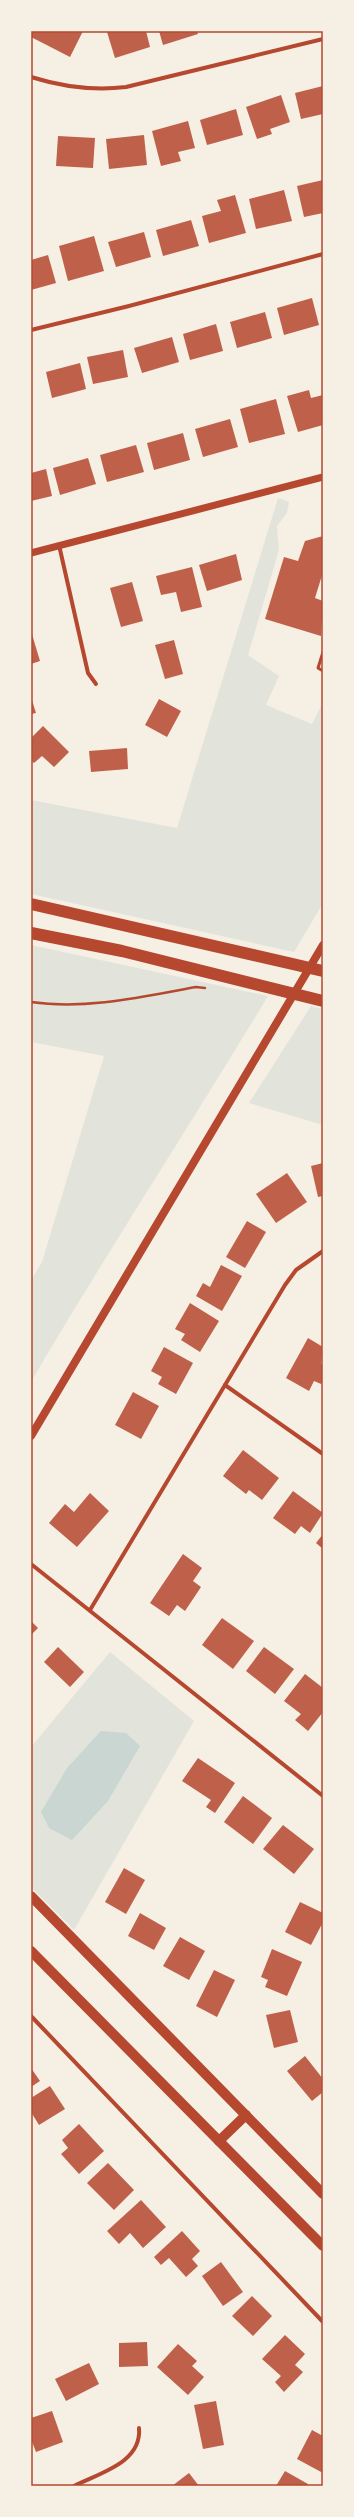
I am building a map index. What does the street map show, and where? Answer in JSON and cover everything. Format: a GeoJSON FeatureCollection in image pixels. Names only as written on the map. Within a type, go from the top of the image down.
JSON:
{"type":"FeatureCollection","features":[{"type":"Feature","properties":{"kind":"highway"},"geometry":{"type":"LineString","coordinates":[[31,904],[323,971]]}},
{"type":"Feature","properties":{"kind":"highway"},"geometry":{"type":"LineString","coordinates":[[31,933],[122,951],[323,1001]]}},
{"type":"Feature","properties":{"kind":"main road"},"geometry":{"type":"LineString","coordinates":[[31,1436],[323,945]]}},
{"type":"Feature","properties":{"kind":"main road"},"geometry":{"type":"LineString","coordinates":[[31,1896],[323,2194]]}},
{"type":"Feature","properties":{"kind":"main road"},"geometry":{"type":"LineString","coordinates":[[31,1951],[323,2246]]}},
{"type":"Feature","properties":{"kind":"main road"},"geometry":{"type":"LineString","coordinates":[[219,2141],[246,2115]]}},
{"type":"Feature","properties":{"kind":"street"},"geometry":{"type":"LineString","coordinates":[[31,77],[58,86],[100,90],[126,87],[323,38]]}},
{"type":"Feature","properties":{"kind":"street"},"geometry":{"type":"LineString","coordinates":[[31,330],[129,306],[323,254]]}},
{"type":"Feature","properties":{"kind":"street"},"geometry":{"type":"LineString","coordinates":[[31,553],[323,476]]}},
{"type":"Feature","properties":{"kind":"street"},"geometry":{"type":"LineString","coordinates":[[59,545],[88,673],[96,684]]}},
{"type":"Feature","properties":{"kind":"street"},"geometry":{"type":"LineString","coordinates":[[90,1610],[285,1285],[296,1270],[323,1251]]}},
{"type":"Feature","properties":{"kind":"street"},"geometry":{"type":"LineString","coordinates":[[225,1385],[323,1454]]}},
{"type":"Feature","properties":{"kind":"street"},"geometry":{"type":"LineString","coordinates":[[31,1564],[323,1796]]}},
{"type":"Feature","properties":{"kind":"street"},"geometry":{"type":"LineString","coordinates":[[31,2016],[323,2322]]}},
{"type":"Feature","properties":{"kind":"street"},"geometry":{"type":"LineString","coordinates":[[74,2486],[129,2458],[138,2444],[139,2428]]}},
{"type":"Feature","properties":{"kind":"lane"},"geometry":{"type":"LineString","coordinates":[[323,652],[318,668],[323,671]]}},
{"type":"Feature","properties":{"kind":"path"},"geometry":{"type":"LineString","coordinates":[[31,1002],[52,1005],[89,1004],[196,988],[210,989]]}},
{"type":"Feature","properties":{"kind":"shaded area"},"geometry":{"type":"Polygon","coordinates":[[[278,498],[289,502],[287,513],[277,526],[279,550],[248,655],[279,676],[266,705],[312,724],[323,702],[323,903],[294,952],[31,894],[31,800],[177,828],[278,498]]]}},
{"type":"Feature","properties":{"kind":"shaded area"},"geometry":{"type":"Polygon","coordinates":[[[31,945],[268,996],[89,1285],[31,1382],[31,1280],[42,1262],[104,1056],[31,1042],[31,945]]]}},
{"type":"Feature","properties":{"kind":"shaded area"},"geometry":{"type":"Polygon","coordinates":[[[311,1006],[323,1009],[323,1125],[249,1103],[311,1006]]]}},
{"type":"Feature","properties":{"kind":"shaded area"},"geometry":{"type":"Polygon","coordinates":[[[110,1652],[194,1721],[74,1930],[31,1887],[31,1747],[110,1652]]]}},
{"type":"Feature","properties":{"kind":"shaded area"},"geometry":{"type":"Polygon","coordinates":[[[101,1731],[126,1733],[140,1746],[108,1801],[72,1840],[49,1828],[41,1812],[67,1768],[101,1731]]]}},
{"type":"Feature","properties":{"kind":"building"},"geometry":{"type":"Polygon","coordinates":[[[31,31],[83,31],[70,57],[31,37],[31,31]]]}},
{"type":"Feature","properties":{"kind":"building"},"geometry":{"type":"Polygon","coordinates":[[[146,31],[150,47],[115,58],[107,32],[146,31]]]}},
{"type":"Feature","properties":{"kind":"building"},"geometry":{"type":"Polygon","coordinates":[[[159,31],[197,31],[198,34],[163,45],[159,31]]]}},
{"type":"Feature","properties":{"kind":"building"},"geometry":{"type":"Polygon","coordinates":[[[323,86],[323,114],[301,119],[295,93],[323,86]]]}},
{"type":"Feature","properties":{"kind":"building"},"geometry":{"type":"Polygon","coordinates":[[[281,95],[290,122],[270,129],[272,134],[257,139],[246,107],[281,95]]]}},
{"type":"Feature","properties":{"kind":"building"},"geometry":{"type":"Polygon","coordinates":[[[236,109],[243,135],[207,145],[200,120],[236,109]]]}},
{"type":"Feature","properties":{"kind":"building"},"geometry":{"type":"Polygon","coordinates":[[[188,121],[195,148],[178,152],[181,161],[161,166],[152,131],[188,121]]]}},
{"type":"Feature","properties":{"kind":"building"},"geometry":{"type":"Polygon","coordinates":[[[144,135],[147,165],[109,169],[106,139],[144,135]]]}},
{"type":"Feature","properties":{"kind":"building"},"geometry":{"type":"Polygon","coordinates":[[[58,136],[95,138],[93,168],[56,166],[58,136]]]}},
{"type":"Feature","properties":{"kind":"building"},"geometry":{"type":"Polygon","coordinates":[[[323,180],[323,213],[304,217],[297,186],[323,180]]]}},
{"type":"Feature","properties":{"kind":"building"},"geometry":{"type":"Polygon","coordinates":[[[284,190],[292,221],[256,229],[249,199],[284,190]]]}},
{"type":"Feature","properties":{"kind":"building"},"geometry":{"type":"Polygon","coordinates":[[[235,195],[246,233],[209,243],[202,216],[221,211],[217,200],[235,195]]]}},
{"type":"Feature","properties":{"kind":"building"},"geometry":{"type":"Polygon","coordinates":[[[191,220],[199,246],[163,256],[156,230],[191,220]]]}},
{"type":"Feature","properties":{"kind":"building"},"geometry":{"type":"Polygon","coordinates":[[[144,232],[151,257],[116,267],[108,242],[144,232]]]}},
{"type":"Feature","properties":{"kind":"building"},"geometry":{"type":"Polygon","coordinates":[[[94,236],[104,271],[68,281],[59,246],[94,236]]]}},
{"type":"Feature","properties":{"kind":"building"},"geometry":{"type":"Polygon","coordinates":[[[48,255],[56,283],[31,290],[31,260],[48,255]]]}},
{"type":"Feature","properties":{"kind":"building"},"geometry":{"type":"Polygon","coordinates":[[[312,298],[319,325],[284,335],[277,308],[312,298]]]}},
{"type":"Feature","properties":{"kind":"building"},"geometry":{"type":"Polygon","coordinates":[[[265,312],[272,338],[237,348],[230,322],[265,312]]]}},
{"type":"Feature","properties":{"kind":"building"},"geometry":{"type":"Polygon","coordinates":[[[216,324],[223,351],[190,360],[183,334],[216,324]]]}},
{"type":"Feature","properties":{"kind":"building"},"geometry":{"type":"Polygon","coordinates":[[[172,337],[179,362],[142,373],[134,348],[172,337]]]}},
{"type":"Feature","properties":{"kind":"building"},"geometry":{"type":"Polygon","coordinates":[[[123,350],[128,377],[93,384],[87,357],[123,350]]]}},
{"type":"Feature","properties":{"kind":"building"},"geometry":{"type":"Polygon","coordinates":[[[80,363],[86,389],[52,398],[46,372],[80,363]]]}},
{"type":"Feature","properties":{"kind":"building"},"geometry":{"type":"Polygon","coordinates":[[[309,390],[311,398],[323,395],[323,425],[298,432],[287,396],[309,390]]]}},
{"type":"Feature","properties":{"kind":"building"},"geometry":{"type":"Polygon","coordinates":[[[276,399],[285,434],[249,443],[240,409],[276,399]]]}},
{"type":"Feature","properties":{"kind":"building"},"geometry":{"type":"Polygon","coordinates":[[[230,419],[238,447],[203,457],[195,429],[230,419]]]}},
{"type":"Feature","properties":{"kind":"building"},"geometry":{"type":"Polygon","coordinates":[[[183,433],[190,460],[154,470],[147,443],[183,433]]]}},
{"type":"Feature","properties":{"kind":"building"},"geometry":{"type":"Polygon","coordinates":[[[136,445],[144,472],[107,482],[100,455],[136,445]]]}},
{"type":"Feature","properties":{"kind":"building"},"geometry":{"type":"Polygon","coordinates":[[[88,458],[96,484],[60,495],[53,468],[88,458]]]}},
{"type":"Feature","properties":{"kind":"building"},"geometry":{"type":"Polygon","coordinates":[[[46,469],[52,496],[31,501],[31,473],[46,469]]]}},
{"type":"Feature","properties":{"kind":"building"},"geometry":{"type":"Polygon","coordinates":[[[323,536],[323,572],[315,598],[323,601],[321,636],[265,619],[284,557],[298,561],[305,541],[323,536]]]}},
{"type":"Feature","properties":{"kind":"building"},"geometry":{"type":"Polygon","coordinates":[[[236,554],[242,580],[207,591],[199,565],[236,554]]]}},
{"type":"Feature","properties":{"kind":"building"},"geometry":{"type":"Polygon","coordinates":[[[192,567],[202,607],[181,612],[176,592],[161,595],[156,576],[192,567]]]}},
{"type":"Feature","properties":{"kind":"building"},"geometry":{"type":"Polygon","coordinates":[[[132,582],[143,621],[121,627],[110,588],[132,582]]]}},
{"type":"Feature","properties":{"kind":"building"},"geometry":{"type":"Polygon","coordinates":[[[31,631],[40,661],[31,664],[31,631]]]}},
{"type":"Feature","properties":{"kind":"building"},"geometry":{"type":"Polygon","coordinates":[[[174,640],[183,674],[165,679],[155,645],[174,640]]]}},
{"type":"Feature","properties":{"kind":"building"},"geometry":{"type":"Polygon","coordinates":[[[31,697],[36,713],[31,714],[31,697]]]}},
{"type":"Feature","properties":{"kind":"building"},"geometry":{"type":"Polygon","coordinates":[[[159,699],[181,711],[167,737],[145,725],[159,699]]]}},
{"type":"Feature","properties":{"kind":"building"},"geometry":{"type":"Polygon","coordinates":[[[43,726],[69,752],[54,767],[42,756],[34,763],[31,760],[31,738],[43,726]]]}},
{"type":"Feature","properties":{"kind":"building"},"geometry":{"type":"Polygon","coordinates":[[[127,748],[128,769],[91,772],[89,751],[127,748]]]}},
{"type":"Feature","properties":{"kind":"building"},"geometry":{"type":"Polygon","coordinates":[[[323,1163],[323,1196],[318,1197],[311,1166],[323,1163]]]}},
{"type":"Feature","properties":{"kind":"building"},"geometry":{"type":"Polygon","coordinates":[[[287,1173],[307,1202],[276,1223],[256,1194],[287,1173]]]}},
{"type":"Feature","properties":{"kind":"building"},"geometry":{"type":"Polygon","coordinates":[[[247,1221],[266,1232],[245,1268],[226,1257],[247,1221]]]}},
{"type":"Feature","properties":{"kind":"building"},"geometry":{"type":"Polygon","coordinates":[[[221,1265],[242,1276],[222,1311],[196,1296],[203,1283],[210,1287],[221,1265]]]}},
{"type":"Feature","properties":{"kind":"building"},"geometry":{"type":"Polygon","coordinates":[[[190,1303],[219,1321],[200,1352],[181,1340],[185,1334],[175,1329],[190,1303]]]}},
{"type":"Feature","properties":{"kind":"building"},"geometry":{"type":"Polygon","coordinates":[[[308,1338],[323,1347],[321,1364],[323,1365],[323,1381],[321,1384],[314,1381],[309,1391],[286,1378],[308,1338]]]}},
{"type":"Feature","properties":{"kind":"building"},"geometry":{"type":"Polygon","coordinates":[[[164,1347],[193,1363],[176,1394],[158,1384],[162,1377],[151,1371],[164,1347]]]}},
{"type":"Feature","properties":{"kind":"building"},"geometry":{"type":"Polygon","coordinates":[[[133,1392],[159,1406],[141,1439],[115,1425],[133,1392]]]}},
{"type":"Feature","properties":{"kind":"building"},"geometry":{"type":"Polygon","coordinates":[[[243,1450],[279,1478],[262,1500],[249,1490],[246,1494],[223,1476],[243,1450]]]}},
{"type":"Feature","properties":{"kind":"building"},"geometry":{"type":"Polygon","coordinates":[[[293,1491],[323,1513],[310,1533],[301,1526],[295,1534],[273,1518],[293,1491]]]}},
{"type":"Feature","properties":{"kind":"building"},"geometry":{"type":"Polygon","coordinates":[[[90,1493],[109,1511],[77,1547],[49,1523],[65,1504],[74,1512],[90,1493]]]}},
{"type":"Feature","properties":{"kind":"building"},"geometry":{"type":"Polygon","coordinates":[[[323,1534],[323,1549],[316,1543],[323,1534]]]}},
{"type":"Feature","properties":{"kind":"building"},"geometry":{"type":"Polygon","coordinates":[[[183,1554],[202,1568],[193,1581],[201,1587],[185,1611],[177,1605],[169,1616],[150,1603],[183,1554]]]}},
{"type":"Feature","properties":{"kind":"building"},"geometry":{"type":"Polygon","coordinates":[[[222,1618],[254,1641],[233,1669],[202,1645],[222,1618]]]}},
{"type":"Feature","properties":{"kind":"building"},"geometry":{"type":"Polygon","coordinates":[[[31,1621],[38,1628],[31,1635],[31,1621]]]}},
{"type":"Feature","properties":{"kind":"building"},"geometry":{"type":"Polygon","coordinates":[[[58,1647],[84,1672],[70,1687],[44,1662],[58,1647]]]}},
{"type":"Feature","properties":{"kind":"building"},"geometry":{"type":"Polygon","coordinates":[[[264,1647],[294,1669],[275,1694],[246,1671],[264,1647]]]}},
{"type":"Feature","properties":{"kind":"building"},"geometry":{"type":"Polygon","coordinates":[[[305,1674],[323,1688],[323,1712],[308,1731],[295,1720],[301,1714],[284,1701],[305,1674]]]}},
{"type":"Feature","properties":{"kind":"building"},"geometry":{"type":"Polygon","coordinates":[[[198,1758],[235,1783],[215,1813],[206,1807],[211,1800],[182,1781],[198,1758]]]}},
{"type":"Feature","properties":{"kind":"building"},"geometry":{"type":"Polygon","coordinates":[[[243,1796],[272,1818],[253,1844],[224,1822],[243,1796]]]}},
{"type":"Feature","properties":{"kind":"building"},"geometry":{"type":"Polygon","coordinates":[[[283,1825],[314,1849],[294,1874],[263,1849],[283,1825]]]}},
{"type":"Feature","properties":{"kind":"building"},"geometry":{"type":"Polygon","coordinates":[[[124,1868],[145,1880],[126,1914],[105,1902],[124,1868]]]}},
{"type":"Feature","properties":{"kind":"building"},"geometry":{"type":"Polygon","coordinates":[[[300,1902],[323,1913],[323,1922],[311,1945],[285,1932],[300,1902]]]}},
{"type":"Feature","properties":{"kind":"building"},"geometry":{"type":"Polygon","coordinates":[[[140,1913],[166,1928],[154,1950],[128,1936],[140,1913]]]}},
{"type":"Feature","properties":{"kind":"building"},"geometry":{"type":"Polygon","coordinates":[[[180,1937],[205,1951],[189,1980],[163,1966],[180,1937]]]}},
{"type":"Feature","properties":{"kind":"building"},"geometry":{"type":"Polygon","coordinates":[[[272,1949],[302,1962],[287,1996],[265,1987],[268,1980],[261,1977],[272,1949]]]}},
{"type":"Feature","properties":{"kind":"building"},"geometry":{"type":"Polygon","coordinates":[[[214,1970],[235,1980],[217,2017],[196,2006],[214,1970]]]}},
{"type":"Feature","properties":{"kind":"building"},"geometry":{"type":"Polygon","coordinates":[[[290,2010],[298,2042],[274,2048],[266,2015],[290,2010]]]}},
{"type":"Feature","properties":{"kind":"building"},"geometry":{"type":"Polygon","coordinates":[[[305,2056],[323,2079],[323,2092],[312,2101],[287,2071],[305,2056]]]}},
{"type":"Feature","properties":{"kind":"building"},"geometry":{"type":"Polygon","coordinates":[[[31,2068],[40,2081],[31,2087],[31,2068]]]}},
{"type":"Feature","properties":{"kind":"building"},"geometry":{"type":"Polygon","coordinates":[[[50,2086],[65,2109],[39,2125],[31,2112],[31,2098],[50,2086]]]}},
{"type":"Feature","properties":{"kind":"building"},"geometry":{"type":"Polygon","coordinates":[[[79,2124],[104,2151],[79,2174],[61,2154],[68,2148],[62,2140],[79,2124]]]}},
{"type":"Feature","properties":{"kind":"building"},"geometry":{"type":"Polygon","coordinates":[[[108,2163],[134,2190],[114,2210],[87,2183],[108,2163]]]}},
{"type":"Feature","properties":{"kind":"building"},"geometry":{"type":"Polygon","coordinates":[[[141,2200],[166,2227],[143,2248],[130,2233],[119,2244],[107,2231],[141,2200]]]}},
{"type":"Feature","properties":{"kind":"building"},"geometry":{"type":"Polygon","coordinates":[[[182,2231],[200,2251],[192,2259],[198,2266],[186,2277],[169,2258],[161,2265],[154,2257],[182,2231]]]}},
{"type":"Feature","properties":{"kind":"building"},"geometry":{"type":"Polygon","coordinates":[[[221,2262],[243,2292],[223,2306],[202,2276],[221,2262]]]}},
{"type":"Feature","properties":{"kind":"building"},"geometry":{"type":"Polygon","coordinates":[[[252,2296],[272,2316],[253,2336],[232,2316],[252,2296]]]}},
{"type":"Feature","properties":{"kind":"building"},"geometry":{"type":"Polygon","coordinates":[[[285,2335],[305,2354],[295,2365],[303,2372],[284,2392],[275,2382],[281,2376],[262,2359],[285,2335]]]}},
{"type":"Feature","properties":{"kind":"building"},"geometry":{"type":"Polygon","coordinates":[[[147,2342],[148,2366],[119,2367],[119,2343],[147,2342]]]}},
{"type":"Feature","properties":{"kind":"building"},"geometry":{"type":"Polygon","coordinates":[[[178,2344],[197,2361],[192,2366],[204,2377],[188,2395],[157,2367],[178,2344]]]}},
{"type":"Feature","properties":{"kind":"building"},"geometry":{"type":"Polygon","coordinates":[[[89,2363],[99,2384],[66,2401],[55,2379],[89,2363]]]}},
{"type":"Feature","properties":{"kind":"building"},"geometry":{"type":"Polygon","coordinates":[[[216,2401],[224,2445],[203,2449],[194,2405],[216,2401]]]}},
{"type":"Feature","properties":{"kind":"building"},"geometry":{"type":"Polygon","coordinates":[[[52,2411],[63,2442],[36,2452],[31,2439],[31,2418],[52,2411]]]}},
{"type":"Feature","properties":{"kind":"building"},"geometry":{"type":"Polygon","coordinates":[[[312,2430],[323,2436],[323,2473],[297,2459],[312,2430]]]}},
{"type":"Feature","properties":{"kind":"building"},"geometry":{"type":"Polygon","coordinates":[[[285,2471],[308,2484],[307,2486],[276,2486],[285,2471]]]}},
{"type":"Feature","properties":{"kind":"building"},"geometry":{"type":"Polygon","coordinates":[[[189,2473],[199,2486],[172,2486],[189,2473]]]}}]}
